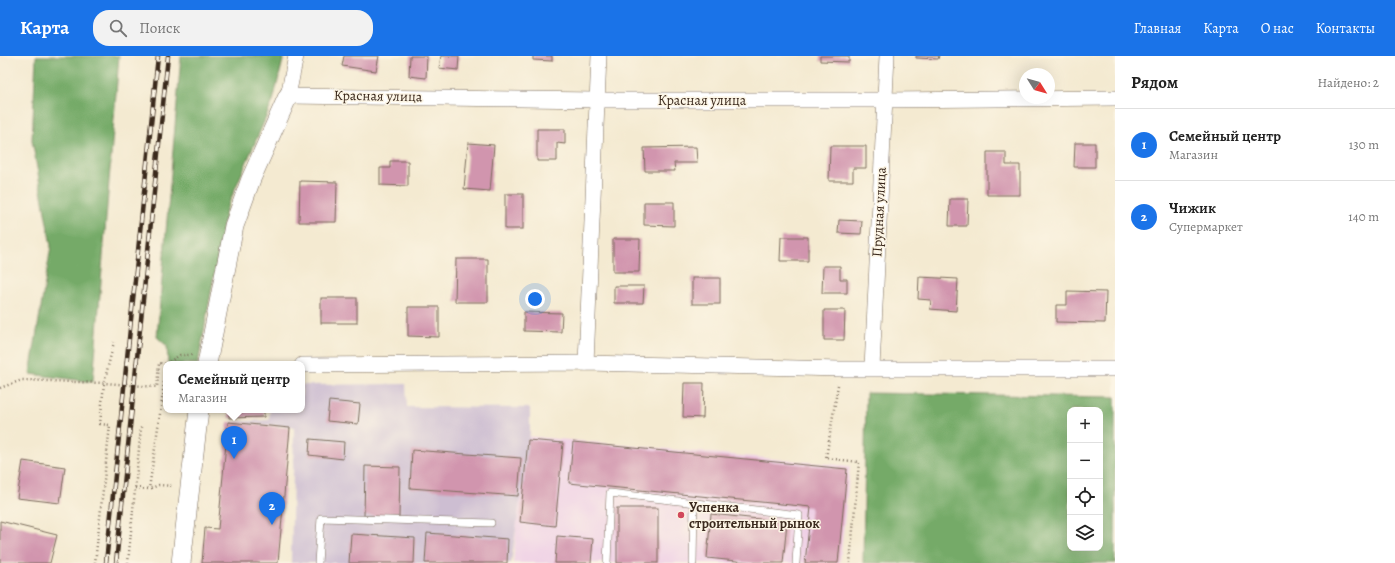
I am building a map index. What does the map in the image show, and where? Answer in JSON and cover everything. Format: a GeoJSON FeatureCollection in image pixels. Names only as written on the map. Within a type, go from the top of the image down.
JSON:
{"type":"FeatureCollection","features":[{"type":"Feature","properties":{"kind":"street"},"geometry":{"type":"LineString","coordinates":[[207,361],[234,226],[251,179],[288,96],[296,56]]}},
{"type":"Feature","properties":{"kind":"street"},"geometry":{"type":"LineString","coordinates":[[586,364],[599,56]]}},
{"type":"Feature","properties":{"kind":"street","name":"Прудная улица"},"geometry":{"type":"LineString","coordinates":[[872,368],[887,56]]}},
{"type":"Feature","properties":{"kind":"street","name":"Красная улица"},"geometry":{"type":"LineString","coordinates":[[288,96],[596,100],[1115,98]]}},
{"type":"Feature","properties":{"kind":"street"},"geometry":{"type":"LineString","coordinates":[[305,365],[586,364],[840,369],[1115,369]]}},
{"type":"Feature","properties":{"kind":"street"},"geometry":{"type":"LineString","coordinates":[[181,563],[199,413]]}},
{"type":"Feature","properties":{"kind":"lane"},"geometry":{"type":"LineString","coordinates":[[607,563],[610,493],[799,515],[796,563]]}},
{"type":"Feature","properties":{"kind":"lane"},"geometry":{"type":"LineString","coordinates":[[693,563],[694,503]]}},
{"type":"Feature","properties":{"kind":"lane"},"geometry":{"type":"LineString","coordinates":[[318,563],[321,518],[491,524]]}},
{"type":"Feature","properties":{"kind":"path"},"geometry":{"type":"LineString","coordinates":[[95,563],[110,425],[100,424],[104,383],[114,342]]}},
{"type":"Feature","properties":{"kind":"path"},"geometry":{"type":"LineString","coordinates":[[171,361],[180,355],[196,354],[207,361]]}},
{"type":"Feature","properties":{"kind":"path"},"geometry":{"type":"LineString","coordinates":[[0,388],[22,380],[104,383],[157,387],[159,363],[163,364]]}},
{"type":"Feature","properties":{"kind":"path"},"geometry":{"type":"LineString","coordinates":[[840,369],[826,458],[859,462],[850,563]]}},
{"type":"Feature","properties":{"kind":"path"},"geometry":{"type":"LineString","coordinates":[[149,490],[163,391]]}},
{"type":"Feature","properties":{"kind":"path"},"geometry":{"type":"LineString","coordinates":[[128,563],[141,427]]}},
{"type":"Feature","properties":{"kind":"path"},"geometry":{"type":"LineString","coordinates":[[135,488],[149,490],[159,485],[190,488]]}},
{"type":"Feature","properties":{"kind":"shaded area"},"geometry":{"type":"Polygon","coordinates":[[[406,384],[407,407],[530,408],[530,433],[511,563],[291,563],[294,427],[228,422],[269,420],[270,413],[305,413],[305,385],[406,384]]]}},
{"type":"Feature","properties":{"kind":"shaded area","name":"Успенка строительный рынок"},"geometry":{"type":"Polygon","coordinates":[[[525,436],[850,466],[840,563],[513,563],[525,436]]]}},
{"type":"Feature","properties":{"kind":"green space"},"geometry":{"type":"Polygon","coordinates":[[[36,56],[119,56],[93,382],[30,374],[51,246],[32,140],[36,56]]]}},
{"type":"Feature","properties":{"kind":"green space"},"geometry":{"type":"Polygon","coordinates":[[[181,56],[284,56],[273,101],[226,210],[199,361],[168,361],[167,346],[157,337],[181,56]]]}},
{"type":"Feature","properties":{"kind":"green space"},"geometry":{"type":"Polygon","coordinates":[[[866,393],[1115,397],[1115,563],[863,563],[866,393]]]}},
{"type":"Feature","properties":{"kind":"building"},"geometry":{"type":"Polygon","coordinates":[[[344,56],[379,56],[376,71],[342,66],[344,56]]]}},
{"type":"Feature","properties":{"kind":"building"},"geometry":{"type":"Polygon","coordinates":[[[410,56],[427,56],[426,78],[409,76],[410,56]]]}},
{"type":"Feature","properties":{"kind":"building"},"geometry":{"type":"Polygon","coordinates":[[[441,56],[459,56],[458,70],[439,68],[441,56]]]}},
{"type":"Feature","properties":{"kind":"building"},"geometry":{"type":"Polygon","coordinates":[[[533,56],[552,56],[552,61],[533,60],[533,56]]]}},
{"type":"Feature","properties":{"kind":"building"},"geometry":{"type":"Polygon","coordinates":[[[820,56],[849,56],[849,62],[820,61],[820,56]]]}},
{"type":"Feature","properties":{"kind":"building"},"geometry":{"type":"Polygon","coordinates":[[[916,56],[939,56],[938,59],[916,58],[916,56]]]}},
{"type":"Feature","properties":{"kind":"building"},"geometry":{"type":"Polygon","coordinates":[[[537,129],[565,129],[565,144],[557,143],[557,161],[537,161],[537,129]]]}},
{"type":"Feature","properties":{"kind":"building"},"geometry":{"type":"Polygon","coordinates":[[[468,143],[494,145],[490,191],[464,189],[468,143]]]}},
{"type":"Feature","properties":{"kind":"building"},"geometry":{"type":"Polygon","coordinates":[[[1075,143],[1095,143],[1095,167],[1074,167],[1075,143]]]}},
{"type":"Feature","properties":{"kind":"building"},"geometry":{"type":"Polygon","coordinates":[[[830,146],[866,146],[866,168],[853,168],[853,181],[829,181],[830,146]]]}},
{"type":"Feature","properties":{"kind":"building"},"geometry":{"type":"Polygon","coordinates":[[[696,147],[697,163],[674,163],[675,171],[645,171],[644,148],[696,147]]]}},
{"type":"Feature","properties":{"kind":"building"},"geometry":{"type":"Polygon","coordinates":[[[987,152],[1006,152],[1006,165],[1020,165],[1020,195],[987,195],[987,152]]]}},
{"type":"Feature","properties":{"kind":"building"},"geometry":{"type":"Polygon","coordinates":[[[390,161],[408,161],[408,186],[380,185],[380,168],[390,168],[390,161]]]}},
{"type":"Feature","properties":{"kind":"building"},"geometry":{"type":"Polygon","coordinates":[[[300,181],[337,182],[336,222],[299,222],[300,181]]]}},
{"type":"Feature","properties":{"kind":"building"},"geometry":{"type":"Polygon","coordinates":[[[505,194],[523,194],[523,229],[505,229],[505,194]]]}},
{"type":"Feature","properties":{"kind":"building"},"geometry":{"type":"Polygon","coordinates":[[[950,199],[968,199],[967,226],[949,226],[950,199]]]}},
{"type":"Feature","properties":{"kind":"building"},"geometry":{"type":"Polygon","coordinates":[[[644,202],[674,202],[674,226],[644,225],[644,202]]]}},
{"type":"Feature","properties":{"kind":"building"},"geometry":{"type":"Polygon","coordinates":[[[839,220],[862,221],[861,234],[838,233],[839,220]]]}},
{"type":"Feature","properties":{"kind":"building"},"geometry":{"type":"Polygon","coordinates":[[[781,237],[808,237],[808,261],[780,261],[781,237]]]}},
{"type":"Feature","properties":{"kind":"building"},"geometry":{"type":"Polygon","coordinates":[[[613,239],[640,239],[639,272],[613,272],[613,239]]]}},
{"type":"Feature","properties":{"kind":"building"},"geometry":{"type":"Polygon","coordinates":[[[456,259],[488,259],[488,302],[455,302],[456,259]]]}},
{"type":"Feature","properties":{"kind":"building"},"geometry":{"type":"Polygon","coordinates":[[[823,266],[840,266],[840,279],[847,279],[847,293],[822,293],[823,266]]]}},
{"type":"Feature","properties":{"kind":"building"},"geometry":{"type":"Polygon","coordinates":[[[919,277],[958,279],[956,311],[930,309],[931,300],[918,299],[919,277]]]}},
{"type":"Feature","properties":{"kind":"building"},"geometry":{"type":"Polygon","coordinates":[[[692,278],[720,278],[720,304],[692,304],[692,278]]]}},
{"type":"Feature","properties":{"kind":"building"},"geometry":{"type":"Polygon","coordinates":[[[614,286],[644,286],[643,303],[614,303],[614,286]]]}},
{"type":"Feature","properties":{"kind":"building"},"geometry":{"type":"Polygon","coordinates":[[[1067,291],[1106,292],[1105,323],[1056,322],[1056,305],[1067,305],[1067,291]]]}},
{"type":"Feature","properties":{"kind":"building"},"geometry":{"type":"Polygon","coordinates":[[[321,298],[357,298],[357,323],[321,323],[321,298]]]}},
{"type":"Feature","properties":{"kind":"building"},"geometry":{"type":"Polygon","coordinates":[[[408,307],[439,307],[439,337],[408,336],[408,307]]]}},
{"type":"Feature","properties":{"kind":"building"},"geometry":{"type":"Polygon","coordinates":[[[824,310],[845,310],[844,340],[824,340],[824,310]]]}},
{"type":"Feature","properties":{"kind":"building"},"geometry":{"type":"Polygon","coordinates":[[[524,312],[562,313],[561,332],[524,331],[524,312]]]}},
{"type":"Feature","properties":{"kind":"building"},"geometry":{"type":"Polygon","coordinates":[[[684,383],[704,383],[703,418],[683,417],[684,383]]]}},
{"type":"Feature","properties":{"kind":"building"},"geometry":{"type":"Polygon","coordinates":[[[329,401],[360,404],[358,424],[327,421],[329,401]]]}},
{"type":"Feature","properties":{"kind":"building"},"geometry":{"type":"Polygon","coordinates":[[[229,413],[264,413],[264,417],[229,418],[229,413]]]}},
{"type":"Feature","properties":{"kind":"building"},"geometry":{"type":"Polygon","coordinates":[[[228,422],[290,428],[278,563],[202,563],[205,528],[218,529],[228,422]]]}},
{"type":"Feature","properties":{"kind":"building"},"geometry":{"type":"Polygon","coordinates":[[[310,439],[344,442],[343,459],[309,455],[310,439]]]}},
{"type":"Feature","properties":{"kind":"building"},"geometry":{"type":"Polygon","coordinates":[[[528,440],[563,443],[555,526],[520,522],[528,440]]]}},
{"type":"Feature","properties":{"kind":"building"},"geometry":{"type":"Polygon","coordinates":[[[573,442],[847,469],[838,563],[805,563],[811,507],[569,483],[573,442]]]}},
{"type":"Feature","properties":{"kind":"building"},"geometry":{"type":"Polygon","coordinates":[[[412,450],[521,458],[518,496],[410,488],[412,450]]]}},
{"type":"Feature","properties":{"kind":"building"},"geometry":{"type":"Polygon","coordinates":[[[23,461],[65,467],[60,503],[17,498],[23,461]]]}},
{"type":"Feature","properties":{"kind":"building"},"geometry":{"type":"Polygon","coordinates":[[[365,466],[400,467],[399,517],[364,516],[365,466]]]}},
{"type":"Feature","properties":{"kind":"building"},"geometry":{"type":"Polygon","coordinates":[[[617,508],[658,508],[658,563],[617,563],[617,508]]]}},
{"type":"Feature","properties":{"kind":"building"},"geometry":{"type":"Polygon","coordinates":[[[711,514],[787,522],[783,563],[756,563],[707,558],[711,514]]]}},
{"type":"Feature","properties":{"kind":"building"},"geometry":{"type":"Polygon","coordinates":[[[0,521],[57,535],[50,563],[0,563],[0,521]]]}},
{"type":"Feature","properties":{"kind":"building"},"geometry":{"type":"Polygon","coordinates":[[[427,533],[508,539],[507,563],[425,563],[427,533]]]}},
{"type":"Feature","properties":{"kind":"building"},"geometry":{"type":"Polygon","coordinates":[[[351,534],[415,538],[414,563],[349,563],[351,534]]]}},
{"type":"Feature","properties":{"kind":"building"},"geometry":{"type":"Polygon","coordinates":[[[557,536],[593,539],[591,563],[555,563],[557,536]]]}},
{"type":"Feature","properties":{"kind":"railway"},"geometry":{"type":"LineString","coordinates":[[106,563],[158,56]]}},
{"type":"Feature","properties":{"kind":"railway"},"geometry":{"type":"LineString","coordinates":[[116,563],[168,56]]}},
{"type":"Feature","properties":{"kind":"place","name":"Семейный центр"},"geometry":{"type":"Point","coordinates":[234,459]}},
{"type":"Feature","properties":{"kind":"place","name":"Успенка строительный рынок"},"geometry":{"type":"Point","coordinates":[681,515]}},
{"type":"Feature","properties":{"kind":"place","name":"Чижик"},"geometry":{"type":"Point","coordinates":[272,525]}}]}
